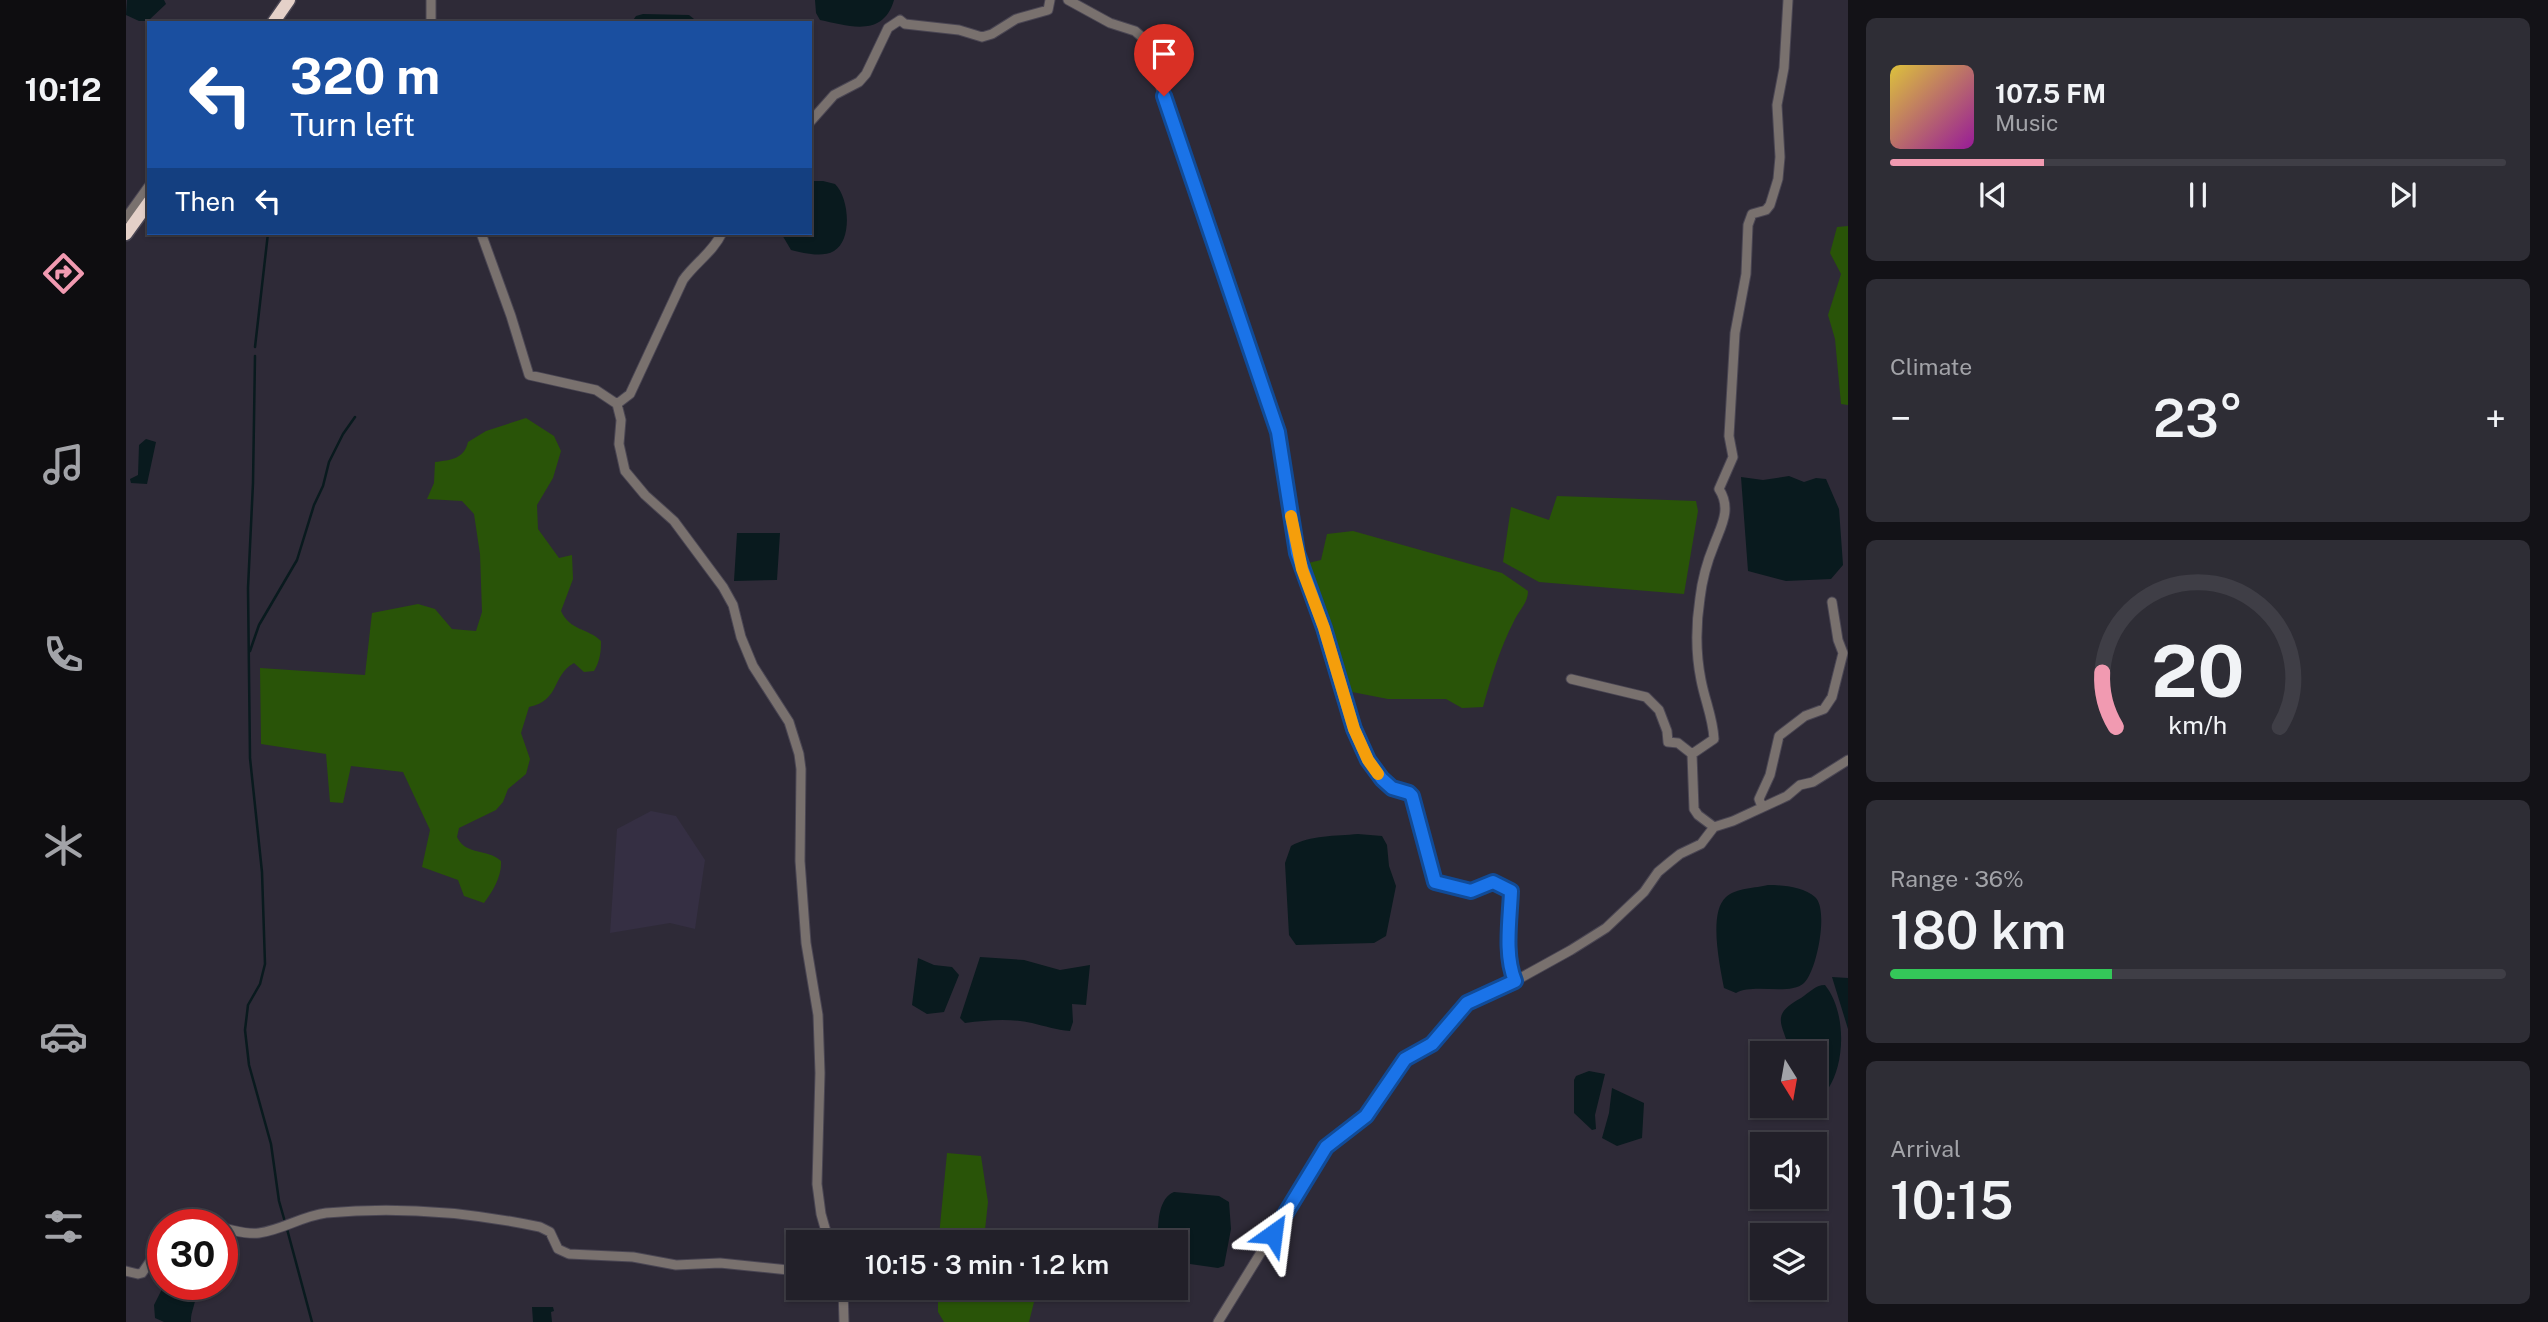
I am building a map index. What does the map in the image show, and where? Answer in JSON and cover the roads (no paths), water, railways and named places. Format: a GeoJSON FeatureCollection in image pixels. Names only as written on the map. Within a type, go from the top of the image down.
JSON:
{"type":"FeatureCollection","features":[{"type":"Feature","properties":{"kind":"highway"},"geometry":{"type":"LineString","coordinates":[[274,21],[289,0]]}},
{"type":"Feature","properties":{"kind":"highway"},"geometry":{"type":"LineString","coordinates":[[126,234],[147,205]]}},
{"type":"Feature","properties":{"kind":"street"},"geometry":{"type":"LineString","coordinates":[[267,21],[282,0]]}},
{"type":"Feature","properties":{"kind":"street"},"geometry":{"type":"LineString","coordinates":[[431,0],[431,21]]}},
{"type":"Feature","properties":{"kind":"street"},"geometry":{"type":"LineString","coordinates":[[812,120],[834,95],[859,82],[866,74],[888,28],[900,20],[905,24],[959,30],[982,37],[1016,19],[1048,10],[1050,0]]}},
{"type":"Feature","properties":{"kind":"street"},"geometry":{"type":"LineString","coordinates":[[1068,0],[1110,23],[1135,32],[1142,37],[1149,49],[1178,143],[1278,432],[1299,561],[1324,628],[1354,729],[1368,760],[1382,779],[1392,788],[1412,796],[1435,882],[1471,891],[1493,882],[1511,891],[1510,958],[1515,981]]}},
{"type":"Feature","properties":{"kind":"street"},"geometry":{"type":"LineString","coordinates":[[1692,754],[1714,739],[1713,722],[1701,680],[1698,632],[1700,599],[1714,545],[1724,522],[1725,499],[1719,489],[1733,457],[1729,436],[1734,343],[1746,274],[1748,226],[1752,215],[1766,210],[1770,205],[1778,179],[1780,157],[1777,104],[1784,68],[1788,0]]}},
{"type":"Feature","properties":{"kind":"street"},"geometry":{"type":"LineString","coordinates":[[126,218],[147,189]]}},
{"type":"Feature","properties":{"kind":"street"},"geometry":{"type":"LineString","coordinates":[[482,235],[529,375],[596,390],[617,404],[625,471],[645,495],[674,521],[723,587],[733,605],[741,637],[753,666],[789,722],[801,769],[800,861],[806,943],[818,1015],[820,1073],[817,1184],[826,1230]]}},
{"type":"Feature","properties":{"kind":"street"},"geometry":{"type":"LineString","coordinates":[[617,404],[629,394],[684,280],[692,267],[713,249],[721,235]]}},
{"type":"Feature","properties":{"kind":"street"},"geometry":{"type":"LineString","coordinates":[[1762,807],[1759,799],[1770,775],[1779,736],[1805,716],[1824,709],[1832,697],[1845,652],[1838,640],[1832,602]]}},
{"type":"Feature","properties":{"kind":"street"},"geometry":{"type":"LineString","coordinates":[[1570,679],[1646,697],[1659,710],[1668,742],[1678,743],[1692,754],[1694,809],[1714,827]]}},
{"type":"Feature","properties":{"kind":"street"},"geometry":{"type":"LineString","coordinates":[[1218,1322],[1326,1147],[1366,1116],[1405,1059],[1432,1044],[1467,1003],[1515,981],[1606,928],[1644,892],[1658,872],[1680,853],[1701,844],[1714,827],[1787,796],[1800,785],[1813,782],[1848,760]]}},
{"type":"Feature","properties":{"kind":"street"},"geometry":{"type":"LineString","coordinates":[[238,1230],[259,1233],[311,1215],[329,1213],[463,1213],[540,1227],[550,1232],[558,1249],[569,1254],[623,1256],[676,1265],[720,1263],[786,1270]]}},
{"type":"Feature","properties":{"kind":"street"},"geometry":{"type":"LineString","coordinates":[[126,1271],[142,1273],[147,1266]]}},
{"type":"Feature","properties":{"kind":"street"},"geometry":{"type":"LineString","coordinates":[[843,1300],[844,1322]]}},
{"type":"Feature","properties":{"kind":"waterway"},"geometry":{"type":"LineString","coordinates":[[255,347],[268,235]]}},
{"type":"Feature","properties":{"kind":"waterway"},"geometry":{"type":"LineString","coordinates":[[255,356],[248,588],[250,758],[262,872],[265,964],[260,984],[248,1005],[245,1030],[249,1065],[271,1144],[279,1201],[285,1222]]}},
{"type":"Feature","properties":{"kind":"waterway"},"geometry":{"type":"LineString","coordinates":[[250,651],[259,625],[297,560],[329,462],[355,417]]}},
{"type":"Feature","properties":{"kind":"waterway"},"geometry":{"type":"LineString","coordinates":[[287,1229],[312,1322]]}}]}
